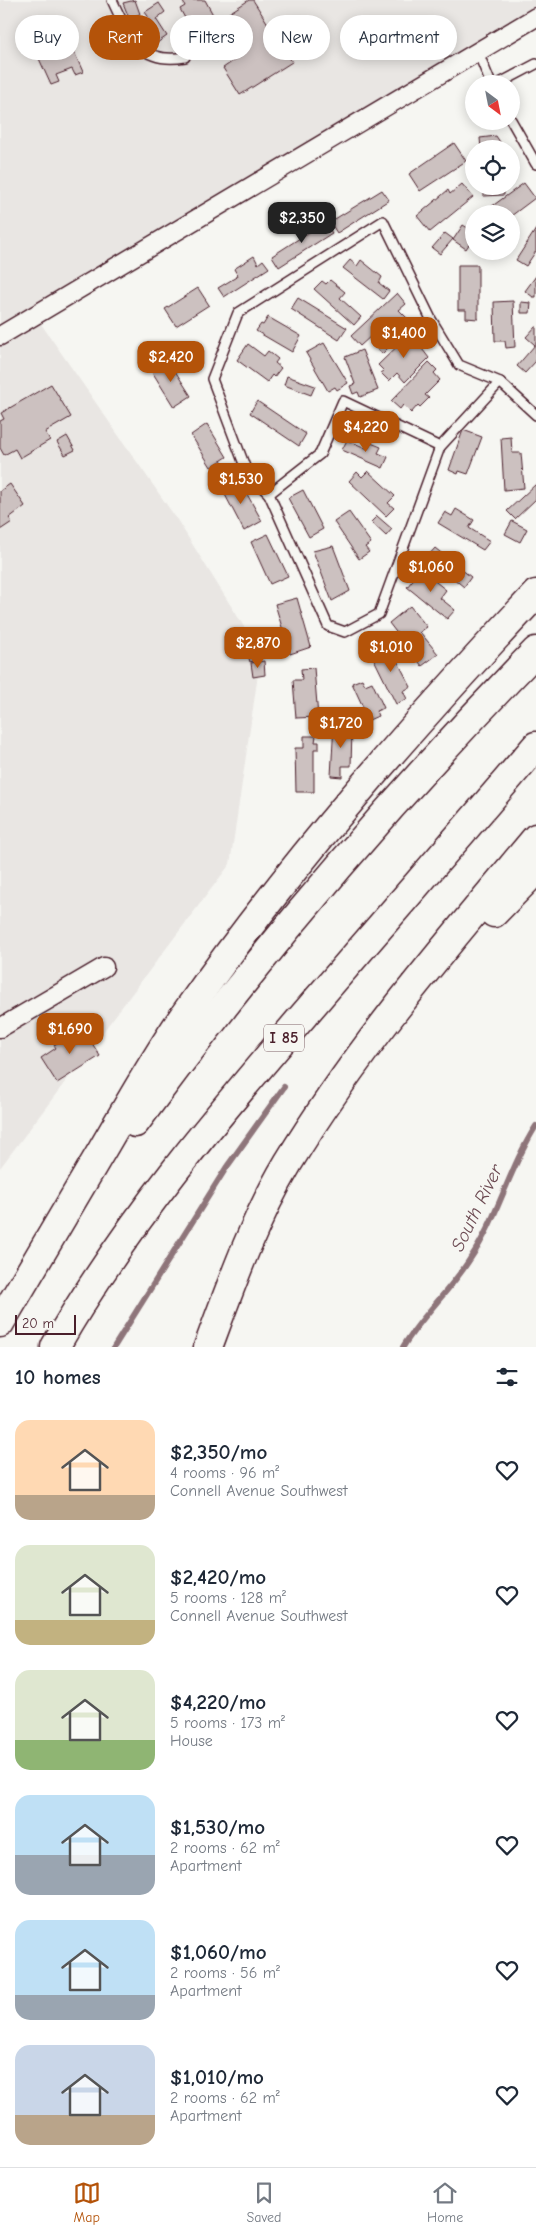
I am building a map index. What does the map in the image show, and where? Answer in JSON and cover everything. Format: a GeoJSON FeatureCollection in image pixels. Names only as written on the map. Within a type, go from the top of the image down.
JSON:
{"type":"FeatureCollection","features":[{"type":"Feature","properties":{"kind":"highway"},"geometry":{"type":"LineString","coordinates":[[6,1312],[165,1044],[265,906],[350,800],[432,706],[536,594]]}},
{"type":"Feature","properties":{"kind":"highway"},"geometry":{"type":"LineString","coordinates":[[6,1312],[85,1191],[250,971],[397,798],[536,651]]}},
{"type":"Feature","properties":{"kind":"highway","name":"I 85"},"geometry":{"type":"LineString","coordinates":[[55,1347],[78,1306],[114,1253],[170,1177],[240,1088],[536,746]]}},
{"type":"Feature","properties":{"kind":"highway"},"geometry":{"type":"LineString","coordinates":[[208,1347],[234,1278],[268,1200],[288,1164],[356,1064],[427,969],[536,838]]}},
{"type":"Feature","properties":{"kind":"highway"},"geometry":{"type":"LineString","coordinates":[[356,1064],[430,980],[536,870]]}},
{"type":"Feature","properties":{"kind":"street"},"geometry":{"type":"LineString","coordinates":[[0,336],[536,17]]}},
{"type":"Feature","properties":{"kind":"street"},"geometry":{"type":"LineString","coordinates":[[0,1028],[104,967]]}},
{"type":"Feature","properties":{"kind":"lane"},"geometry":{"type":"LineString","coordinates":[[112,0],[129,36],[148,54],[170,60]]}},
{"type":"Feature","properties":{"kind":"lane"},"geometry":{"type":"LineString","coordinates":[[478,52],[487,75]]}},
{"type":"Feature","properties":{"kind":"lane"},"geometry":{"type":"LineString","coordinates":[[515,75],[536,64]]}},
{"type":"Feature","properties":{"kind":"lane"},"geometry":{"type":"LineString","coordinates":[[517,130],[536,164]]}},
{"type":"Feature","properties":{"kind":"lane"},"geometry":{"type":"LineString","coordinates":[[500,382],[440,446],[379,614],[345,632],[328,626],[269,494],[248,472],[212,379],[238,314],[384,221],[431,319],[459,365],[500,382],[536,415]]}},
{"type":"Feature","properties":{"kind":"lane"},"geometry":{"type":"LineString","coordinates":[[269,494],[320,454],[343,401],[440,446]]}},
{"type":"Feature","properties":{"kind":"shaded area"},"geometry":{"type":"Polygon","coordinates":[[[0,0],[536,0],[536,5],[457,53],[457,15],[340,15],[340,60],[445,60],[32,311],[176,518],[261,654],[230,864],[0,1168],[0,0]]]}},
{"type":"Feature","properties":{"kind":"building"},"geometry":{"type":"Polygon","coordinates":[[[135,0],[140,14],[128,15],[123,3],[135,0]]]}},
{"type":"Feature","properties":{"kind":"building"},"geometry":{"type":"Polygon","coordinates":[[[182,0],[205,0],[213,15],[183,15],[180,9],[185,6],[182,0]]]}},
{"type":"Feature","properties":{"kind":"building"},"geometry":{"type":"Polygon","coordinates":[[[249,0],[253,0],[263,16],[263,60],[291,60],[292,62],[240,95],[223,68],[235,60],[253,60],[253,15],[226,15],[249,0]]]}},
{"type":"Feature","properties":{"kind":"building"},"geometry":{"type":"Polygon","coordinates":[[[159,3],[165,12],[160,16],[147,15],[145,12],[159,3]]]}},
{"type":"Feature","properties":{"kind":"building"},"geometry":{"type":"Polygon","coordinates":[[[160,25],[167,36],[160,41],[160,25]]]}},
{"type":"Feature","properties":{"kind":"building"},"geometry":{"type":"Polygon","coordinates":[[[40,60],[78,60],[83,72],[75,75],[72,69],[56,75],[59,82],[51,85],[40,60]]]}},
{"type":"Feature","properties":{"kind":"building"},"geometry":{"type":"Polygon","coordinates":[[[496,136],[499,140],[480,140],[480,138],[496,136]]]}},
{"type":"Feature","properties":{"kind":"building"},"geometry":{"type":"Polygon","coordinates":[[[454,143],[465,160],[465,162],[420,191],[409,174],[454,143]]]}},
{"type":"Feature","properties":{"kind":"building"},"geometry":{"type":"Polygon","coordinates":[[[524,183],[535,198],[520,209],[520,205],[494,205],[508,195],[520,195],[520,186],[524,183]]]}},
{"type":"Feature","properties":{"kind":"building"},"geometry":{"type":"Polygon","coordinates":[[[462,184],[465,188],[465,195],[471,195],[473,197],[430,232],[417,216],[448,190],[450,194],[462,184]]]}},
{"type":"Feature","properties":{"kind":"building"},"geometry":{"type":"Polygon","coordinates":[[[382,190],[389,200],[337,233],[330,222],[382,190]]]}},
{"type":"Feature","properties":{"kind":"building"},"geometry":{"type":"Polygon","coordinates":[[[325,222],[332,233],[279,267],[272,256],[325,222]]]}},
{"type":"Feature","properties":{"kind":"building"},"geometry":{"type":"Polygon","coordinates":[[[463,225],[465,226],[465,248],[453,240],[463,225]]]}},
{"type":"Feature","properties":{"kind":"building"},"geometry":{"type":"Polygon","coordinates":[[[536,229],[536,251],[526,266],[516,260],[520,260],[520,254],[536,229]]]}},
{"type":"Feature","properties":{"kind":"building"},"geometry":{"type":"Polygon","coordinates":[[[445,233],[453,239],[440,254],[432,248],[445,233]]]}},
{"type":"Feature","properties":{"kind":"building"},"geometry":{"type":"Polygon","coordinates":[[[254,256],[258,264],[263,260],[269,268],[224,297],[218,288],[238,276],[234,269],[254,256]]]}},
{"type":"Feature","properties":{"kind":"building"},"geometry":{"type":"Polygon","coordinates":[[[350,260],[357,266],[361,260],[382,277],[379,283],[389,291],[383,299],[343,268],[350,260]]]}},
{"type":"Feature","properties":{"kind":"building"},"geometry":{"type":"Polygon","coordinates":[[[458,265],[478,265],[478,319],[466,318],[466,310],[458,310],[458,265]]]}},
{"type":"Feature","properties":{"kind":"building"},"geometry":{"type":"Polygon","coordinates":[[[536,276],[536,297],[533,297],[525,291],[536,276]]]}},
{"type":"Feature","properties":{"kind":"building"},"geometry":{"type":"Polygon","coordinates":[[[330,280],[345,292],[340,298],[361,317],[354,325],[314,289],[322,281],[326,284],[330,280]]]}},
{"type":"Feature","properties":{"kind":"building"},"geometry":{"type":"Polygon","coordinates":[[[198,288],[209,305],[176,326],[165,309],[198,288]]]}},
{"type":"Feature","properties":{"kind":"building"},"geometry":{"type":"Polygon","coordinates":[[[397,293],[406,304],[399,310],[407,318],[390,334],[382,326],[360,346],[351,336],[397,293]]]}},
{"type":"Feature","properties":{"kind":"building"},"geometry":{"type":"Polygon","coordinates":[[[298,298],[347,328],[339,340],[291,309],[298,298]]]}},
{"type":"Feature","properties":{"kind":"building"},"geometry":{"type":"Polygon","coordinates":[[[513,301],[515,347],[506,348],[505,341],[495,341],[494,302],[513,301]]]}},
{"type":"Feature","properties":{"kind":"building"},"geometry":{"type":"Polygon","coordinates":[[[521,302],[531,303],[530,313],[521,313],[521,302]]]}},
{"type":"Feature","properties":{"kind":"building"},"geometry":{"type":"Polygon","coordinates":[[[268,317],[301,336],[292,352],[256,331],[268,317]]]}},
{"type":"Feature","properties":{"kind":"building"},"geometry":{"type":"Polygon","coordinates":[[[536,326],[536,361],[525,373],[517,366],[535,345],[526,337],[536,326]]]}},
{"type":"Feature","properties":{"kind":"building"},"geometry":{"type":"Polygon","coordinates":[[[413,331],[419,338],[416,341],[429,358],[405,382],[397,373],[389,381],[381,373],[384,371],[378,365],[413,331]]]}},
{"type":"Feature","properties":{"kind":"building"},"geometry":{"type":"Polygon","coordinates":[[[384,341],[389,347],[382,354],[376,347],[384,341]]]}},
{"type":"Feature","properties":{"kind":"building"},"geometry":{"type":"Polygon","coordinates":[[[324,343],[348,383],[337,390],[335,387],[328,391],[306,353],[324,343]]]}},
{"type":"Feature","properties":{"kind":"building"},"geometry":{"type":"Polygon","coordinates":[[[248,344],[264,356],[268,351],[278,359],[275,363],[281,368],[267,382],[237,360],[248,344]]]}},
{"type":"Feature","properties":{"kind":"building"},"geometry":{"type":"Polygon","coordinates":[[[362,350],[378,390],[360,397],[358,392],[353,394],[350,386],[355,384],[345,357],[362,350]]]}},
{"type":"Feature","properties":{"kind":"building"},"geometry":{"type":"Polygon","coordinates":[[[168,360],[191,396],[174,407],[151,370],[168,360]]]}},
{"type":"Feature","properties":{"kind":"building"},"geometry":{"type":"Polygon","coordinates":[[[429,362],[437,370],[434,373],[440,380],[425,395],[429,398],[420,407],[418,405],[411,413],[403,405],[400,409],[391,401],[429,362]]]}},
{"type":"Feature","properties":{"kind":"building"},"geometry":{"type":"Polygon","coordinates":[[[287,376],[315,386],[311,395],[284,385],[287,376]]]}},
{"type":"Feature","properties":{"kind":"building"},"geometry":{"type":"Polygon","coordinates":[[[51,384],[71,417],[45,432],[50,440],[20,458],[15,449],[4,455],[0,448],[0,421],[4,419],[1,413],[51,384]]]}},
{"type":"Feature","properties":{"kind":"building"},"geometry":{"type":"Polygon","coordinates":[[[257,401],[306,434],[299,446],[250,413],[257,401]]]}},
{"type":"Feature","properties":{"kind":"building"},"geometry":{"type":"Polygon","coordinates":[[[207,424],[227,457],[211,467],[191,435],[207,424]]]}},
{"type":"Feature","properties":{"kind":"building"},"geometry":{"type":"Polygon","coordinates":[[[463,430],[482,437],[468,474],[459,471],[458,474],[449,470],[463,430]]]}},
{"type":"Feature","properties":{"kind":"building"},"geometry":{"type":"Polygon","coordinates":[[[67,436],[75,450],[65,455],[57,442],[67,436]]]}},
{"type":"Feature","properties":{"kind":"building"},"geometry":{"type":"Polygon","coordinates":[[[511,437],[512,453],[521,453],[524,488],[504,490],[501,438],[511,437]]]}},
{"type":"Feature","properties":{"kind":"building"},"geometry":{"type":"Polygon","coordinates":[[[347,440],[368,449],[371,443],[381,447],[378,453],[388,457],[383,468],[342,450],[347,440]]]}},
{"type":"Feature","properties":{"kind":"building"},"geometry":{"type":"Polygon","coordinates":[[[368,471],[395,496],[388,503],[394,508],[386,516],[349,481],[357,472],[362,477],[368,471]]]}},
{"type":"Feature","properties":{"kind":"building"},"geometry":{"type":"Polygon","coordinates":[[[238,478],[262,521],[244,531],[221,487],[238,478]]]}},
{"type":"Feature","properties":{"kind":"building"},"geometry":{"type":"Polygon","coordinates":[[[10,484],[25,506],[9,518],[12,522],[0,530],[0,491],[10,484]]]}},
{"type":"Feature","properties":{"kind":"building"},"geometry":{"type":"Polygon","coordinates":[[[536,484],[536,499],[515,519],[507,511],[536,484]]]}},
{"type":"Feature","properties":{"kind":"building"},"geometry":{"type":"Polygon","coordinates":[[[303,490],[323,529],[309,537],[288,498],[303,490]]]}},
{"type":"Feature","properties":{"kind":"building"},"geometry":{"type":"Polygon","coordinates":[[[456,509],[474,520],[469,528],[490,541],[483,550],[438,523],[445,512],[452,516],[456,509]]]}},
{"type":"Feature","properties":{"kind":"building"},"geometry":{"type":"Polygon","coordinates":[[[349,512],[371,543],[365,547],[369,552],[359,559],[334,522],[349,512]]]}},
{"type":"Feature","properties":{"kind":"building"},"geometry":{"type":"Polygon","coordinates":[[[377,516],[392,529],[386,536],[371,522],[377,516]]]}},
{"type":"Feature","properties":{"kind":"building"},"geometry":{"type":"Polygon","coordinates":[[[512,521],[527,529],[520,542],[505,534],[512,521]]]}},
{"type":"Feature","properties":{"kind":"building"},"geometry":{"type":"Polygon","coordinates":[[[268,534],[288,576],[270,584],[251,542],[268,534]]]}},
{"type":"Feature","properties":{"kind":"building"},"geometry":{"type":"Polygon","coordinates":[[[333,546],[350,591],[332,601],[313,551],[333,546]]]}},
{"type":"Feature","properties":{"kind":"building"},"geometry":{"type":"Polygon","coordinates":[[[435,548],[471,577],[464,587],[427,557],[435,548]]]}},
{"type":"Feature","properties":{"kind":"building"},"geometry":{"type":"Polygon","coordinates":[[[421,570],[446,590],[440,598],[455,610],[447,619],[407,587],[421,570]]]}},
{"type":"Feature","properties":{"kind":"building"},"geometry":{"type":"Polygon","coordinates":[[[297,598],[311,647],[290,654],[275,604],[297,598]]]}},
{"type":"Feature","properties":{"kind":"building"},"geometry":{"type":"Polygon","coordinates":[[[410,606],[427,627],[420,632],[438,654],[422,666],[389,623],[410,606]]]}},
{"type":"Feature","properties":{"kind":"building"},"geometry":{"type":"Polygon","coordinates":[[[257,646],[260,659],[250,662],[246,648],[257,646]]]}},
{"type":"Feature","properties":{"kind":"building"},"geometry":{"type":"Polygon","coordinates":[[[381,646],[384,652],[391,649],[411,687],[403,691],[407,699],[396,704],[370,651],[381,646]]]}},
{"type":"Feature","properties":{"kind":"building"},"geometry":{"type":"Polygon","coordinates":[[[264,661],[265,675],[253,677],[251,663],[264,661]]]}},
{"type":"Feature","properties":{"kind":"building"},"geometry":{"type":"Polygon","coordinates":[[[314,668],[318,717],[296,718],[293,680],[302,680],[301,669],[314,668]]]}},
{"type":"Feature","properties":{"kind":"building"},"geometry":{"type":"Polygon","coordinates":[[[362,679],[365,685],[372,682],[384,708],[376,711],[378,716],[369,720],[352,683],[362,679]]]}},
{"type":"Feature","properties":{"kind":"building"},"geometry":{"type":"Polygon","coordinates":[[[334,723],[344,723],[344,730],[352,730],[351,766],[342,766],[342,777],[331,776],[334,723]]]}},
{"type":"Feature","properties":{"kind":"building"},"geometry":{"type":"Polygon","coordinates":[[[304,736],[316,736],[315,742],[319,742],[319,749],[314,749],[314,792],[296,792],[295,748],[304,748],[304,736]]]}},
{"type":"Feature","properties":{"kind":"building"},"geometry":{"type":"Polygon","coordinates":[[[82,1027],[100,1056],[57,1083],[41,1058],[56,1048],[54,1045],[82,1027]]]}},
{"type":"Feature","properties":{"kind":"waterway"},"geometry":{"type":"LineString","coordinates":[[114,1347],[226,1168],[284,1087]]}},
{"type":"Feature","properties":{"kind":"waterway","name":"South River"},"geometry":{"type":"LineString","coordinates":[[403,1347],[419,1324],[454,1282],[480,1243],[518,1159],[536,1126]]}}]}
